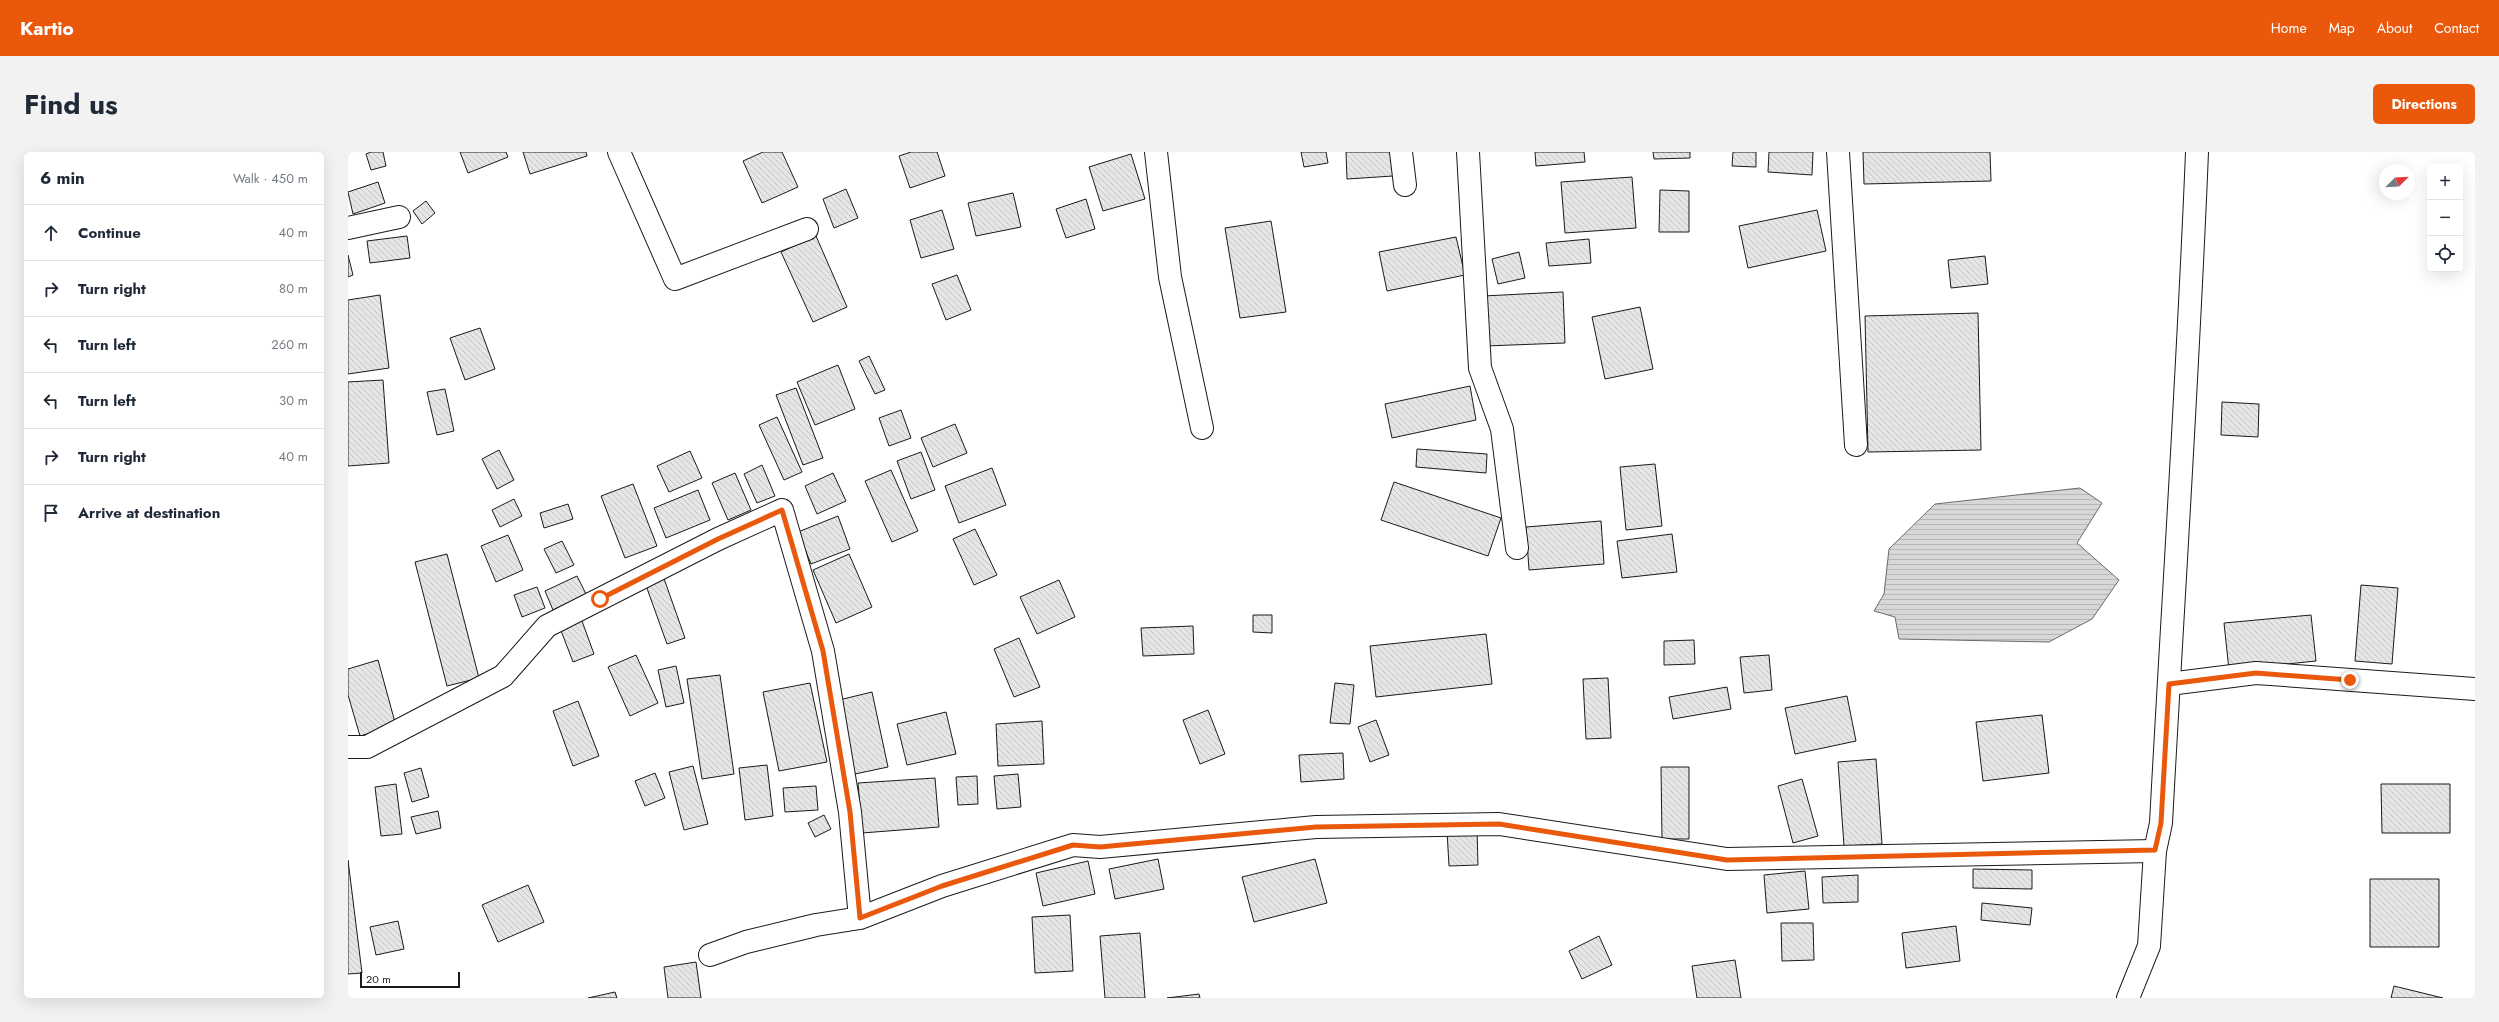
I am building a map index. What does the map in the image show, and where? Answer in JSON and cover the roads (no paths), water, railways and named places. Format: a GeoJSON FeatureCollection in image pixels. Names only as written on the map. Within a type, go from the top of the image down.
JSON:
{"type":"FeatureCollection","features":[{"type":"Feature","properties":{"kind":"street"},"geometry":{"type":"LineString","coordinates":[[619,152],[675,279],[807,229]]}},
{"type":"Feature","properties":{"kind":"street"},"geometry":{"type":"LineString","coordinates":[[1156,152],[1170,277],[1202,428]]}},
{"type":"Feature","properties":{"kind":"street"},"geometry":{"type":"LineString","coordinates":[[1401,152],[1405,184]]}},
{"type":"Feature","properties":{"kind":"street"},"geometry":{"type":"LineString","coordinates":[[1468,152],[1480,368],[1502,430],[1517,548]]}},
{"type":"Feature","properties":{"kind":"street"},"geometry":{"type":"LineString","coordinates":[[1838,152],[1856,445]]}},
{"type":"Feature","properties":{"kind":"street"},"geometry":{"type":"LineString","coordinates":[[2128,998],[2149,946],[2155,850],[2161,823],[2190,331],[2197,152]]}},
{"type":"Feature","properties":{"kind":"street"},"geometry":{"type":"LineString","coordinates":[[348,228],[399,217]]}},
{"type":"Feature","properties":{"kind":"street"},"geometry":{"type":"LineString","coordinates":[[348,747],[367,747],[502,676],[547,626],[718,539],[782,510],[823,651],[850,812],[860,918]]}},
{"type":"Feature","properties":{"kind":"street"},"geometry":{"type":"LineString","coordinates":[[2169,684],[2256,673],[2475,689]]}},
{"type":"Feature","properties":{"kind":"street"},"geometry":{"type":"LineString","coordinates":[[710,955],[746,942],[816,925],[860,918],[942,886],[1073,845],[1100,847],[1316,827],[1499,824],[1727,860],[2155,850]]}}]}
